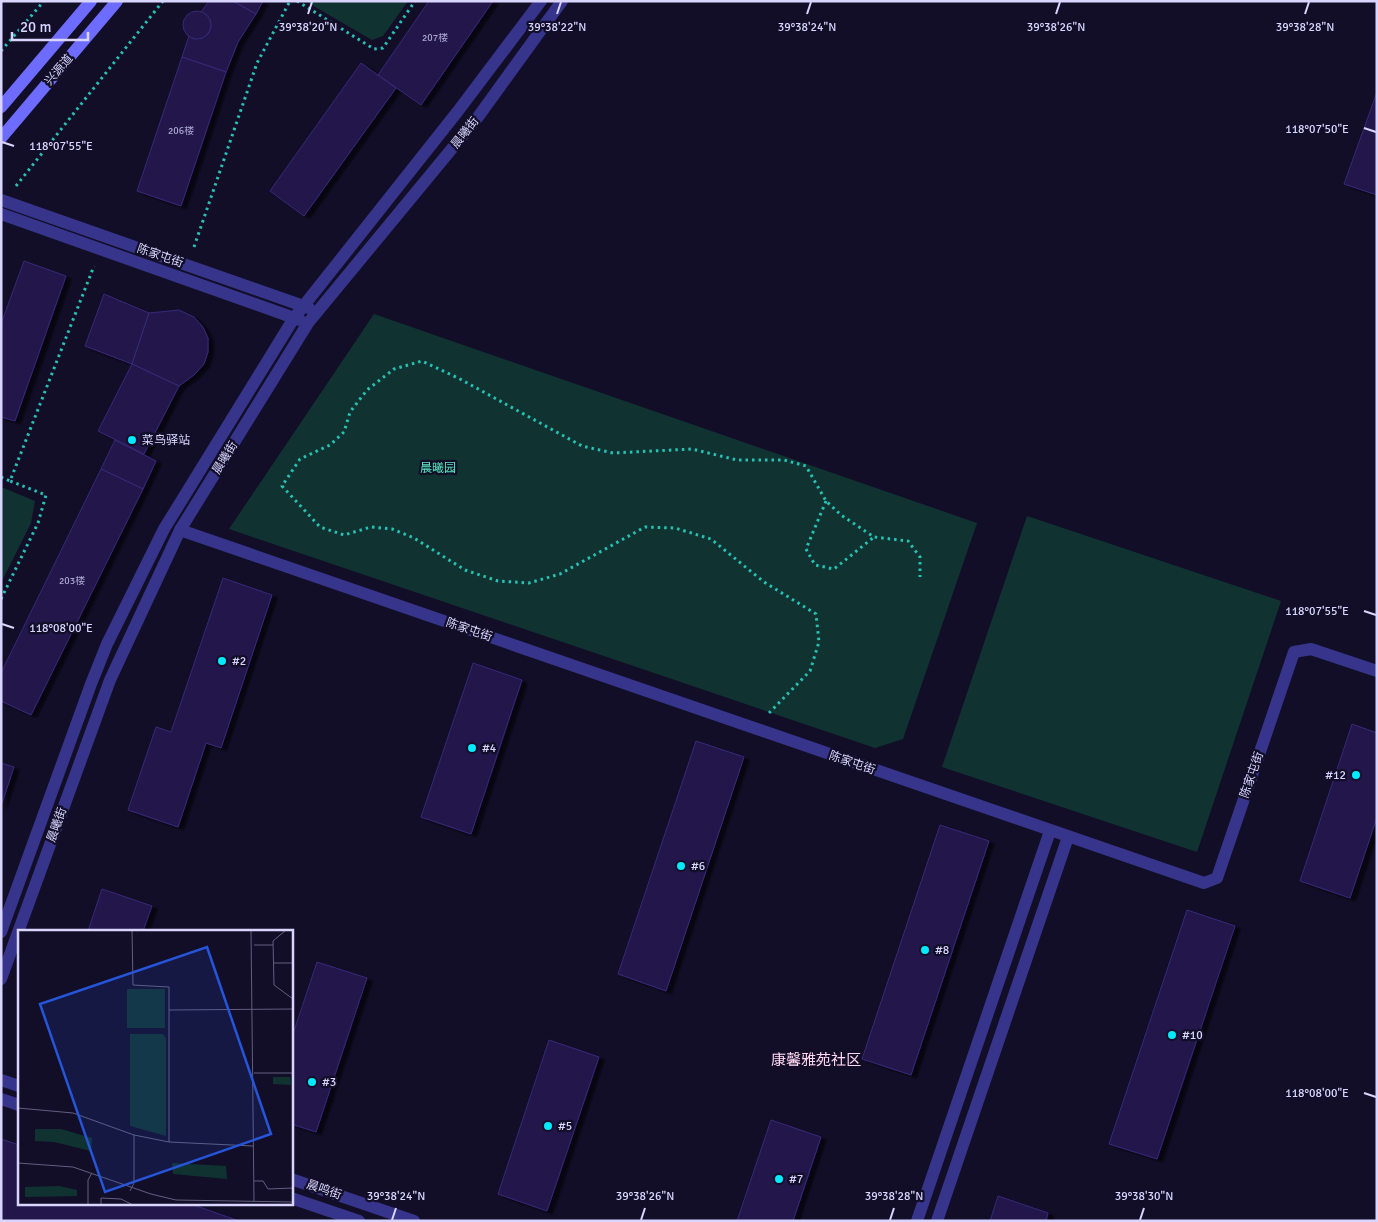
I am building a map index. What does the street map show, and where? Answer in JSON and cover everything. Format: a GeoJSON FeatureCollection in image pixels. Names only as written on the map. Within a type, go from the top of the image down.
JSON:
{"type":"FeatureCollection","features":[{"type":"Feature","properties":{"kind":"main road","name":"兴源道"},"geometry":{"type":"LineString","coordinates":[[1,107],[91,1]]}},
{"type":"Feature","properties":{"kind":"main road","name":"兴源道"},"geometry":{"type":"LineString","coordinates":[[1,138],[117,1]]}},
{"type":"Feature","properties":{"kind":"street","name":"晨曦街"},"geometry":{"type":"LineString","coordinates":[[1,932],[107,644],[164,529],[302,306],[452,118],[540,1]]}},
{"type":"Feature","properties":{"kind":"street","name":"晨曦街"},"geometry":{"type":"LineString","coordinates":[[19,930],[110,680],[180,530],[308,322],[478,117],[562,1]]}},
{"type":"Feature","properties":{"kind":"street","name":"陈家屯街"},"geometry":{"type":"LineString","coordinates":[[2,205],[101,249],[308,322]]}},
{"type":"Feature","properties":{"kind":"street","name":"陈家屯街"},"geometry":{"type":"LineString","coordinates":[[2,205],[319,311]]}},
{"type":"Feature","properties":{"kind":"street","name":"陈家屯街"},"geometry":{"type":"LineString","coordinates":[[180,530],[1204,883],[1217,878],[1294,652],[1311,649],[1377,671]]}},
{"type":"Feature","properties":{"kind":"street"},"geometry":{"type":"LineString","coordinates":[[917,1221],[1050,831]]}},
{"type":"Feature","properties":{"kind":"street"},"geometry":{"type":"LineString","coordinates":[[937,1221],[1068,837]]}},
{"type":"Feature","properties":{"kind":"street","name":"晨曦街"},"geometry":{"type":"LineString","coordinates":[[1,979],[18,932]]}},
{"type":"Feature","properties":{"kind":"street"},"geometry":{"type":"LineString","coordinates":[[1,1080],[18,1086]]}},
{"type":"Feature","properties":{"kind":"street"},"geometry":{"type":"LineString","coordinates":[[1,1099],[18,1105]]}},
{"type":"Feature","properties":{"kind":"street","name":"晨鸣街"},"geometry":{"type":"LineString","coordinates":[[292,1179],[414,1221]]}},
{"type":"Feature","properties":{"kind":"street","name":"晨鸣街"},"geometry":{"type":"LineString","coordinates":[[292,1198],[359,1221]]}},
{"type":"Feature","properties":{"kind":"path"},"geometry":{"type":"LineString","coordinates":[[1,51],[44,1]]}},
{"type":"Feature","properties":{"kind":"path"},"geometry":{"type":"LineString","coordinates":[[2,205],[163,1]]}},
{"type":"Feature","properties":{"kind":"path"},"geometry":{"type":"LineString","coordinates":[[187,266],[257,63],[290,1]]}},
{"type":"Feature","properties":{"kind":"path"},"geometry":{"type":"LineString","coordinates":[[297,1],[374,49],[383,48],[416,1]]}},
{"type":"Feature","properties":{"kind":"path"},"geometry":{"type":"LineString","coordinates":[[10,481],[101,249]]}},
{"type":"Feature","properties":{"kind":"path"},"geometry":{"type":"LineString","coordinates":[[770,713],[810,671],[819,642],[816,614],[764,582],[711,539],[675,528],[645,527],[560,574],[529,583],[498,581],[465,570],[414,538],[392,529],[372,527],[344,534],[320,527],[282,486],[300,458],[330,445],[344,432],[350,412],[367,390],[394,369],[422,361],[460,379],[582,446],[613,452],[692,450],[737,460],[784,460],[806,466],[826,501],[841,515],[874,537],[908,541],[920,557],[920,577]]}},
{"type":"Feature","properties":{"kind":"path"},"geometry":{"type":"LineString","coordinates":[[1,477],[46,495],[38,523],[1,599]]}},
{"type":"Feature","properties":{"kind":"path"},"geometry":{"type":"LineString","coordinates":[[826,501],[806,549],[815,565],[834,569],[874,537]]}},
{"type":"Feature","properties":{"kind":"green space"},"geometry":{"type":"Polygon","coordinates":[[[305,1],[408,1],[383,36],[372,40],[305,1]]]}},
{"type":"Feature","properties":{"kind":"green space","name":"晨曦园"},"geometry":{"type":"Polygon","coordinates":[[[374,314],[977,523],[903,739],[875,748],[229,529],[374,314]]]}},
{"type":"Feature","properties":{"kind":"green space"},"geometry":{"type":"Polygon","coordinates":[[[1,487],[35,501],[31,523],[1,583],[1,487]]]}},
{"type":"Feature","properties":{"kind":"green space"},"geometry":{"type":"Polygon","coordinates":[[[1027,516],[1281,601],[1197,852],[942,767],[1027,516]]]}},
{"type":"Feature","properties":{"kind":"building"},"geometry":{"type":"Polygon","coordinates":[[[209,1],[233,1],[256,14],[238,42],[226,72],[182,57],[189,36],[194,39],[202,38],[208,34],[211,27],[210,20],[206,14],[201,12],[209,1]]]}},
{"type":"Feature","properties":{"kind":"building"},"geometry":{"type":"Polygon","coordinates":[[[233,1],[263,1],[256,14],[233,1]]]}},
{"type":"Feature","properties":{"kind":"building"},"geometry":{"type":"Polygon","coordinates":[[[429,1],[493,1],[421,105],[378,75],[429,1]]]}},
{"type":"Feature","properties":{"kind":"building"},"geometry":{"type":"Polygon","coordinates":[[[197,11],[207,15],[211,25],[207,35],[197,39],[187,35],[183,25],[187,15],[197,11]]]}},
{"type":"Feature","properties":{"kind":"building"},"geometry":{"type":"Polygon","coordinates":[[[182,57],[226,72],[181,206],[137,191],[182,57]]]}},
{"type":"Feature","properties":{"kind":"building"},"geometry":{"type":"Polygon","coordinates":[[[361,63],[396,88],[304,216],[270,191],[361,63]]]}},
{"type":"Feature","properties":{"kind":"building"},"geometry":{"type":"Polygon","coordinates":[[[1377,92],[1377,195],[1344,184],[1377,92]]]}},
{"type":"Feature","properties":{"kind":"building"},"geometry":{"type":"Polygon","coordinates":[[[24,261],[66,276],[15,421],[1,417],[1,324],[24,261]]]}},
{"type":"Feature","properties":{"kind":"building"},"geometry":{"type":"Polygon","coordinates":[[[104,294],[149,313],[132,364],[85,346],[104,294]]]}},
{"type":"Feature","properties":{"kind":"building"},"geometry":{"type":"Polygon","coordinates":[[[179,310],[194,317],[203,327],[208,338],[208,352],[204,364],[194,375],[179,386],[132,364],[149,313],[179,310]]]}},
{"type":"Feature","properties":{"kind":"building"},"geometry":{"type":"Polygon","coordinates":[[[132,364],[179,386],[144,454],[98,431],[132,364]]]}},
{"type":"Feature","properties":{"kind":"building"},"geometry":{"type":"Polygon","coordinates":[[[115,440],[156,461],[143,489],[101,469],[115,440]]]}},
{"type":"Feature","properties":{"kind":"building"},"geometry":{"type":"Polygon","coordinates":[[[101,469],[143,489],[31,715],[1,701],[1,673],[101,469]]]}},
{"type":"Feature","properties":{"kind":"building","name":"#2"},"geometry":{"type":"Polygon","coordinates":[[[223,578],[272,595],[221,748],[206,743],[178,827],[128,810],[156,727],[171,732],[223,578]]]}},
{"type":"Feature","properties":{"kind":"building","name":"#4"},"geometry":{"type":"Polygon","coordinates":[[[473,663],[522,680],[471,834],[421,817],[473,663]]]}},
{"type":"Feature","properties":{"kind":"building","name":"#12"},"geometry":{"type":"Polygon","coordinates":[[[1352,724],[1377,733],[1377,817],[1350,898],[1300,881],[1352,724]]]}},
{"type":"Feature","properties":{"kind":"building","name":"#6"},"geometry":{"type":"Polygon","coordinates":[[[696,741],[744,757],[666,991],[618,974],[696,741]]]}},
{"type":"Feature","properties":{"kind":"building"},"geometry":{"type":"Polygon","coordinates":[[[1,763],[14,767],[1,806],[1,763]]]}},
{"type":"Feature","properties":{"kind":"building","name":"#8"},"geometry":{"type":"Polygon","coordinates":[[[940,825],[989,841],[911,1075],[862,1059],[940,825]]]}},
{"type":"Feature","properties":{"kind":"building"},"geometry":{"type":"Polygon","coordinates":[[[102,889],[152,906],[143,930],[88,930],[102,889]]]}},
{"type":"Feature","properties":{"kind":"building","name":"#10"},"geometry":{"type":"Polygon","coordinates":[[[1187,910],[1235,926],[1157,1159],[1109,1144],[1187,910]]]}},
{"type":"Feature","properties":{"kind":"building","name":"#3"},"geometry":{"type":"Polygon","coordinates":[[[317,962],[367,978],[316,1132],[292,1124],[292,1037],[317,962]]]}},
{"type":"Feature","properties":{"kind":"building","name":"#5"},"geometry":{"type":"Polygon","coordinates":[[[549,1040],[599,1057],[547,1211],[498,1194],[549,1040]]]}},
{"type":"Feature","properties":{"kind":"building","name":"#7"},"geometry":{"type":"Polygon","coordinates":[[[771,1120],[821,1137],[793,1221],[737,1221],[771,1120]]]}},
{"type":"Feature","properties":{"kind":"building"},"geometry":{"type":"Polygon","coordinates":[[[1,1139],[18,1145],[18,1204],[191,1204],[239,1221],[1,1221],[1,1139]]]}},
{"type":"Feature","properties":{"kind":"building"},"geometry":{"type":"Polygon","coordinates":[[[998,1196],[1048,1213],[1046,1221],[990,1221],[998,1196]]]}},
{"type":"Feature","properties":{"kind":"place","name":"菜鸟驿站"},"geometry":{"type":"Point","coordinates":[132,440]}},
{"type":"Feature","properties":{"kind":"place","name":"#2"},"geometry":{"type":"Point","coordinates":[222,661]}},
{"type":"Feature","properties":{"kind":"place","name":"#4"},"geometry":{"type":"Point","coordinates":[472,748]}},
{"type":"Feature","properties":{"kind":"place","name":"#12"},"geometry":{"type":"Point","coordinates":[1356,775]}},
{"type":"Feature","properties":{"kind":"place","name":"#6"},"geometry":{"type":"Point","coordinates":[681,866]}},
{"type":"Feature","properties":{"kind":"place","name":"#8"},"geometry":{"type":"Point","coordinates":[925,950]}},
{"type":"Feature","properties":{"kind":"place","name":"#10"},"geometry":{"type":"Point","coordinates":[1172,1035]}},
{"type":"Feature","properties":{"kind":"place","name":"#3"},"geometry":{"type":"Point","coordinates":[312,1082]}},
{"type":"Feature","properties":{"kind":"place","name":"#5"},"geometry":{"type":"Point","coordinates":[548,1126]}},
{"type":"Feature","properties":{"kind":"place","name":"#7"},"geometry":{"type":"Point","coordinates":[779,1179]}},
{"type":"Feature","properties":{"kind":"district","name":"康馨雅苑社区"},"geometry":{"type":"Point","coordinates":[816,1060]}}]}
